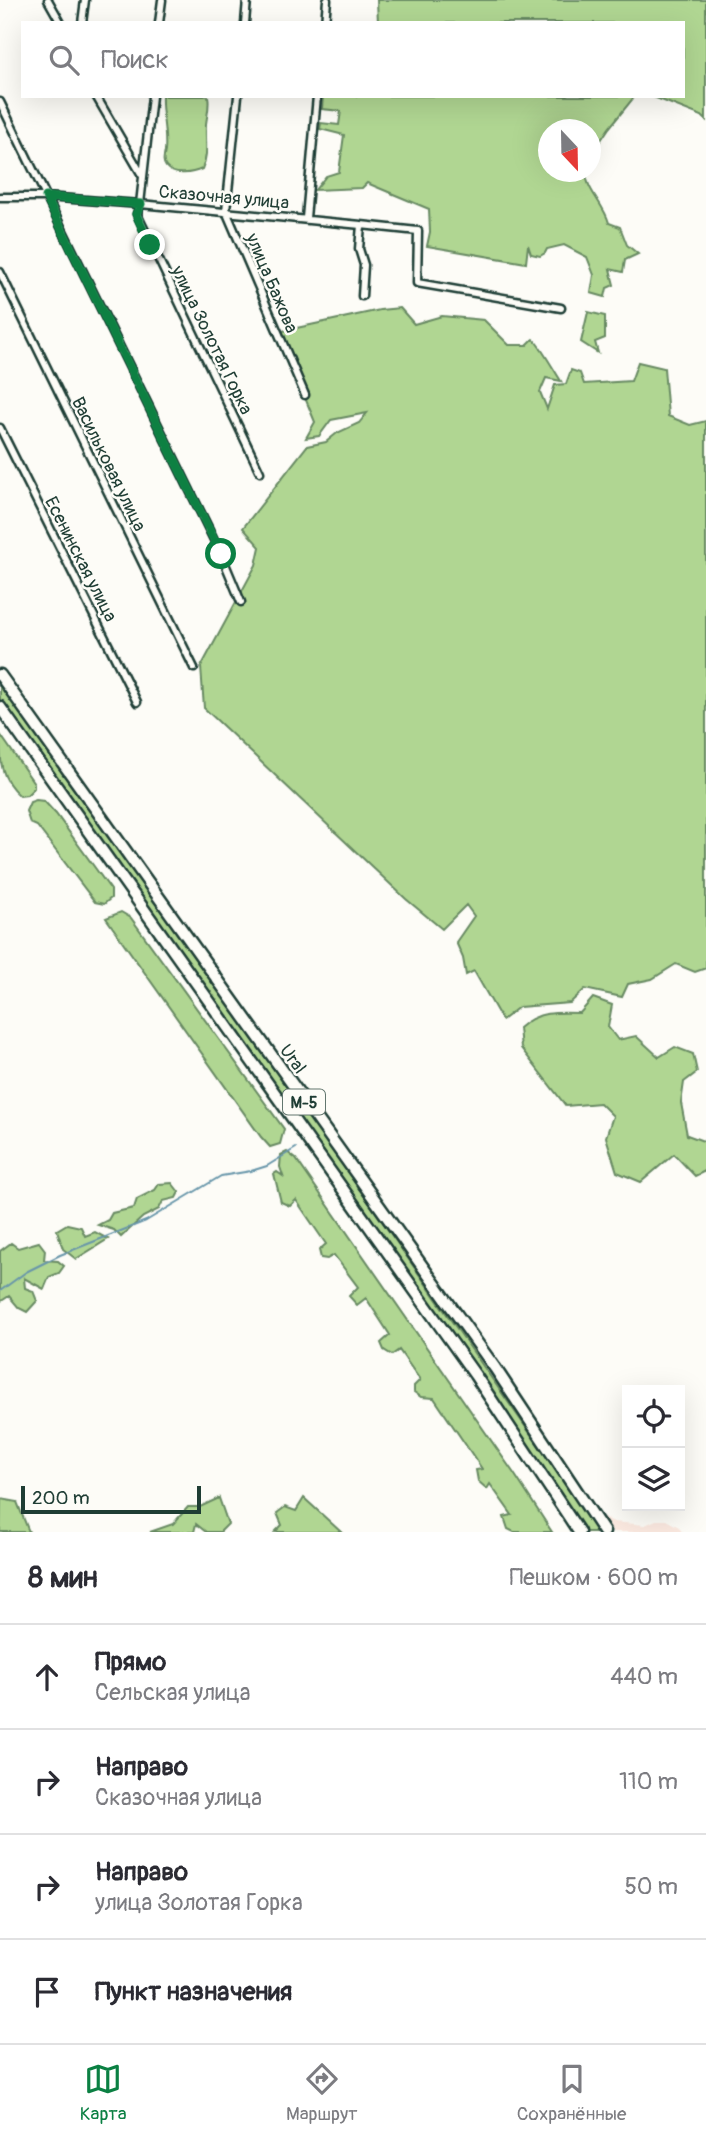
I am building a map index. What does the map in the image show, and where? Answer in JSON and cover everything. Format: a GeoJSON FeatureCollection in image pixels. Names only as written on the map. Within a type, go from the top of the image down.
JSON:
{"type":"FeatureCollection","features":[{"type":"Feature","properties":{"kind":"main road","name":"Ural"},"geometry":{"type":"LineString","coordinates":[[0,675],[487,1357],[604,1532]]}},
{"type":"Feature","properties":{"kind":"main road","name":"Ural"},"geometry":{"type":"LineString","coordinates":[[0,707],[475,1375],[579,1532]]}},
{"type":"Feature","properties":{"kind":"street"},"geometry":{"type":"LineString","coordinates":[[48,0],[60,21]]}},
{"type":"Feature","properties":{"kind":"street"},"geometry":{"type":"LineString","coordinates":[[82,21],[85,0]]}},
{"type":"Feature","properties":{"kind":"street"},"geometry":{"type":"LineString","coordinates":[[159,21],[162,0]]}},
{"type":"Feature","properties":{"kind":"street"},"geometry":{"type":"LineString","coordinates":[[245,21],[247,0]]}},
{"type":"Feature","properties":{"kind":"street"},"geometry":{"type":"LineString","coordinates":[[324,21],[327,0]]}},
{"type":"Feature","properties":{"kind":"street"},"geometry":{"type":"LineString","coordinates":[[97,98],[143,177]]}},
{"type":"Feature","properties":{"kind":"street","name":"улица Золотая Горка"},"geometry":{"type":"LineString","coordinates":[[152,98],[141,204],[136,214],[260,472]]}},
{"type":"Feature","properties":{"kind":"street","name":"улица Бажова"},"geometry":{"type":"LineString","coordinates":[[237,98],[226,211],[305,394]]}},
{"type":"Feature","properties":{"kind":"street"},"geometry":{"type":"LineString","coordinates":[[306,218],[317,98]]}},
{"type":"Feature","properties":{"kind":"street"},"geometry":{"type":"LineString","coordinates":[[0,103],[221,554],[241,602]]}},
{"type":"Feature","properties":{"kind":"street","name":"Сказочная улица"},"geometry":{"type":"LineString","coordinates":[[0,197],[46,197],[141,204],[418,231],[417,283],[561,308]]}},
{"type":"Feature","properties":{"kind":"street"},"geometry":{"type":"LineString","coordinates":[[361,225],[359,249],[364,265],[362,296]]}},
{"type":"Feature","properties":{"kind":"street","name":"Васильковая улица"},"geometry":{"type":"LineString","coordinates":[[0,272],[194,668]]}},
{"type":"Feature","properties":{"kind":"street","name":"Есенинская улица"},"geometry":{"type":"LineString","coordinates":[[0,428],[137,702]]}},
{"type":"Feature","properties":{"kind":"shaded area"},"geometry":{"type":"Polygon","coordinates":[[[601,1516],[614,1522],[645,1525],[656,1520],[666,1520],[679,1527],[682,1532],[613,1532],[601,1516]]]}},
{"type":"Feature","properties":{"kind":"green space"},"geometry":{"type":"Polygon","coordinates":[[[377,0],[706,0],[706,120],[656,98],[685,98],[685,21],[378,21],[377,0]]]}},
{"type":"Feature","properties":{"kind":"green space"},"geometry":{"type":"Polygon","coordinates":[[[162,98],[208,98],[206,153],[202,169],[179,173],[169,170],[165,165],[162,98]]]}},
{"type":"Feature","properties":{"kind":"green space"},"geometry":{"type":"Polygon","coordinates":[[[323,98],[633,98],[601,140],[601,119],[538,119],[538,182],[588,182],[609,223],[620,227],[627,245],[638,254],[625,260],[623,272],[610,269],[614,285],[607,288],[605,297],[591,293],[594,275],[587,257],[564,245],[547,249],[540,256],[531,254],[528,245],[526,263],[427,246],[430,232],[429,209],[367,183],[362,188],[315,190],[326,176],[339,172],[344,135],[320,129],[321,123],[339,125],[341,111],[322,109],[323,98]]]}},
{"type":"Feature","properties":{"kind":"green space"},"geometry":{"type":"Polygon","coordinates":[[[400,308],[414,324],[442,316],[484,320],[509,345],[527,345],[533,339],[561,381],[546,378],[540,392],[547,409],[555,385],[566,384],[571,370],[580,373],[584,384],[631,381],[638,362],[664,368],[668,416],[690,425],[706,421],[706,968],[695,972],[676,964],[652,979],[628,984],[622,997],[585,989],[570,1003],[519,1007],[502,1020],[474,971],[466,975],[456,942],[474,916],[466,905],[442,929],[406,899],[204,708],[201,667],[256,565],[260,547],[243,528],[307,446],[326,442],[337,433],[359,423],[367,413],[331,420],[319,436],[306,438],[315,422],[278,332],[400,308]]]}},
{"type":"Feature","properties":{"kind":"green space"},"geometry":{"type":"Polygon","coordinates":[[[588,312],[605,316],[605,338],[595,342],[598,353],[581,342],[588,312]]]}},
{"type":"Feature","properties":{"kind":"green space"},"geometry":{"type":"Polygon","coordinates":[[[0,683],[275,1068],[599,1532],[584,1532],[369,1218],[0,701],[0,683]]]}},
{"type":"Feature","properties":{"kind":"green space"},"geometry":{"type":"Polygon","coordinates":[[[0,734],[34,783],[34,788],[27,795],[20,796],[8,783],[1,761],[0,734]]]}},
{"type":"Feature","properties":{"kind":"green space"},"geometry":{"type":"Polygon","coordinates":[[[44,801],[56,814],[111,890],[111,898],[104,904],[95,902],[37,826],[30,823],[26,811],[30,802],[44,801]]]}},
{"type":"Feature","properties":{"kind":"green space"},"geometry":{"type":"Polygon","coordinates":[[[121,912],[131,918],[284,1129],[280,1144],[270,1147],[261,1137],[106,918],[121,912]]]}},
{"type":"Feature","properties":{"kind":"green space"},"geometry":{"type":"Polygon","coordinates":[[[593,998],[612,1005],[608,1027],[618,1040],[636,1036],[659,1057],[675,1047],[693,1054],[697,1072],[684,1082],[681,1103],[687,1135],[706,1142],[706,1174],[705,1171],[695,1176],[674,1154],[641,1182],[617,1172],[606,1137],[613,1116],[600,1103],[566,1106],[521,1048],[519,1028],[526,1022],[548,1014],[580,1013],[593,998]]]}},
{"type":"Feature","properties":{"kind":"green space"},"geometry":{"type":"Polygon","coordinates":[[[287,1152],[296,1159],[552,1532],[514,1532],[508,1529],[504,1517],[512,1515],[490,1484],[487,1489],[478,1481],[476,1470],[482,1469],[434,1398],[421,1397],[414,1392],[414,1386],[420,1380],[399,1350],[392,1355],[384,1350],[381,1343],[390,1335],[366,1298],[357,1305],[349,1296],[358,1287],[334,1255],[327,1259],[321,1258],[319,1250],[326,1244],[296,1200],[290,1206],[281,1202],[274,1174],[277,1172],[283,1176],[280,1167],[281,1155],[287,1152]]]}},
{"type":"Feature","properties":{"kind":"green space"},"geometry":{"type":"Polygon","coordinates":[[[172,1183],[179,1192],[176,1198],[163,1201],[159,1209],[143,1217],[121,1237],[114,1230],[98,1225],[108,1220],[112,1213],[134,1208],[137,1199],[155,1190],[159,1184],[172,1183]]]}},
{"type":"Feature","properties":{"kind":"green space"},"geometry":{"type":"Polygon","coordinates":[[[67,1224],[81,1227],[85,1236],[95,1232],[108,1239],[76,1259],[63,1249],[57,1230],[67,1224]]]}},
{"type":"Feature","properties":{"kind":"green space"},"geometry":{"type":"Polygon","coordinates":[[[39,1242],[45,1250],[44,1260],[58,1261],[64,1266],[59,1273],[49,1277],[44,1289],[24,1278],[25,1288],[33,1291],[37,1301],[27,1312],[19,1308],[9,1296],[0,1302],[0,1251],[11,1243],[18,1248],[39,1242]]]}},
{"type":"Feature","properties":{"kind":"green space"},"geometry":{"type":"Polygon","coordinates":[[[219,1498],[228,1524],[220,1532],[206,1532],[196,1524],[194,1532],[150,1532],[173,1524],[188,1507],[200,1507],[219,1498]]]}},
{"type":"Feature","properties":{"kind":"green space"},"geometry":{"type":"Polygon","coordinates":[[[304,1498],[341,1532],[275,1532],[282,1525],[277,1513],[285,1507],[296,1511],[304,1498]]]}},
{"type":"Feature","properties":{"kind":"green space"},"geometry":{"type":"Polygon","coordinates":[[[1,1499],[17,1502],[29,1532],[0,1532],[1,1499]]]}},
{"type":"Feature","properties":{"kind":"waterway"},"geometry":{"type":"LineString","coordinates":[[0,1291],[26,1272],[60,1255],[146,1221],[221,1176],[267,1166],[296,1148]]}},
{"type":"Feature","properties":{"kind":"route"},"geometry":{"type":"LineString","coordinates":[[150,245],[136,214],[141,204],[46,197],[221,554]]}}]}
